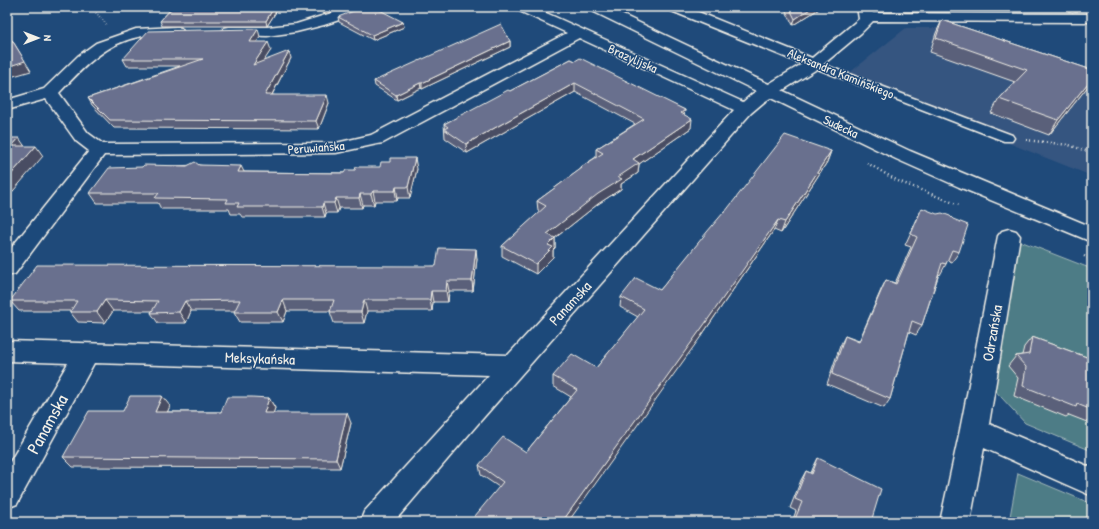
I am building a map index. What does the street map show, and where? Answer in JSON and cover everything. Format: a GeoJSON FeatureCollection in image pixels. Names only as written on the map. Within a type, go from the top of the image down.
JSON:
{"type":"FeatureCollection","features":[{"type":"Feature","properties":{"kind":"street"},"geometry":{"type":"LineString","coordinates":[[211,31],[279,30],[315,24],[364,7]]}},
{"type":"Feature","properties":{"kind":"street","name":"Brazylijska"},"geometry":{"type":"LineString","coordinates":[[522,7],[745,109]]}},
{"type":"Feature","properties":{"kind":"street","name":"Sudecka"},"geometry":{"type":"LineString","coordinates":[[595,7],[836,123],[966,183],[1092,235]]}},
{"type":"Feature","properties":{"kind":"street","name":"Aleksandra Kamińskiego"},"geometry":{"type":"LineString","coordinates":[[674,7],[783,50],[814,64]]}},
{"type":"Feature","properties":{"kind":"street"},"geometry":{"type":"LineString","coordinates":[[866,12],[1092,18]]}},
{"type":"Feature","properties":{"kind":"street","name":"Panamska"},"geometry":{"type":"LineString","coordinates":[[376,522],[513,365],[672,192],[745,109],[758,98],[814,64],[866,21],[866,12]]}},
{"type":"Feature","properties":{"kind":"street"},"geometry":{"type":"LineString","coordinates":[[7,105],[50,93],[83,60],[101,46],[136,33],[188,32]]}},
{"type":"Feature","properties":{"kind":"street","name":"Peruwiańska"},"geometry":{"type":"LineString","coordinates":[[99,150],[336,148],[377,139],[578,33]]}},
{"type":"Feature","properties":{"kind":"street"},"geometry":{"type":"LineString","coordinates":[[7,268],[99,150],[82,137],[50,93]]}},
{"type":"Feature","properties":{"kind":"street","name":"Odrzańska"},"geometry":{"type":"LineString","coordinates":[[955,522],[974,430],[1009,236]]}},
{"type":"Feature","properties":{"kind":"street","name":"Meksykańska"},"geometry":{"type":"LineString","coordinates":[[7,351],[513,365]]}},
{"type":"Feature","properties":{"kind":"street","name":"Panamska"},"geometry":{"type":"LineString","coordinates":[[7,494],[87,353]]}},
{"type":"Feature","properties":{"kind":"street"},"geometry":{"type":"LineString","coordinates":[[974,430],[1092,482]]}},
{"type":"Feature","properties":{"kind":"lane","name":"Aleksandra Kamińskiego"},"geometry":{"type":"LineString","coordinates":[[814,64],[1008,138]]}},
{"type":"Feature","properties":{"kind":"path"},"geometry":{"type":"LineString","coordinates":[[1008,138],[1069,145],[1092,153]]}},
{"type":"Feature","properties":{"kind":"shaded area"},"geometry":{"type":"Polygon","coordinates":[[[906,28],[966,28],[981,43],[1092,82],[1092,176],[843,78],[906,28]]]}},
{"type":"Feature","properties":{"kind":"green space"},"geometry":{"type":"Polygon","coordinates":[[[1020,241],[1092,269],[1092,451],[1025,423],[990,385],[1020,241]]]}},
{"type":"Feature","properties":{"kind":"green space"},"geometry":{"type":"Polygon","coordinates":[[[1018,473],[1092,504],[1092,522],[1009,522],[1018,473]]]}},
{"type":"Feature","properties":{"kind":"building"},"geometry":{"type":"Polygon","coordinates":[[[173,7],[274,7],[266,21],[160,21],[173,7]]]}},
{"type":"Feature","properties":{"kind":"building"},"geometry":{"type":"Polygon","coordinates":[[[320,7],[331,7],[324,9],[320,7]]]}},
{"type":"Feature","properties":{"kind":"building"},"geometry":{"type":"Polygon","coordinates":[[[364,7],[374,7],[403,22],[372,35],[338,17],[364,7]]]}},
{"type":"Feature","properties":{"kind":"building"},"geometry":{"type":"Polygon","coordinates":[[[789,7],[813,7],[795,19],[789,7]]]}},
{"type":"Feature","properties":{"kind":"building"},"geometry":{"type":"Polygon","coordinates":[[[942,20],[1092,70],[1092,78],[1058,120],[999,99],[1027,70],[936,38],[942,20]]]}},
{"type":"Feature","properties":{"kind":"building"},"geometry":{"type":"Polygon","coordinates":[[[501,24],[510,41],[396,95],[374,81],[501,24]]]}},
{"type":"Feature","properties":{"kind":"building"},"geometry":{"type":"Polygon","coordinates":[[[258,29],[250,42],[268,42],[253,65],[289,51],[265,95],[327,95],[316,121],[110,120],[88,98],[203,59],[123,59],[148,31],[258,29]]]}},
{"type":"Feature","properties":{"kind":"building"},"geometry":{"type":"Polygon","coordinates":[[[12,40],[25,61],[7,67],[7,42],[12,40]]]}},
{"type":"Feature","properties":{"kind":"building"},"geometry":{"type":"Polygon","coordinates":[[[580,58],[685,110],[681,113],[692,119],[633,159],[639,163],[618,177],[622,179],[598,194],[547,234],[555,238],[548,245],[553,247],[536,264],[502,246],[546,206],[537,201],[582,168],[581,167],[603,153],[596,149],[644,119],[575,83],[466,144],[444,129],[448,127],[444,124],[571,59],[575,61],[580,58]]]}},
{"type":"Feature","properties":{"kind":"building"},"geometry":{"type":"Polygon","coordinates":[[[785,135],[831,151],[785,222],[778,220],[562,522],[470,522],[503,482],[479,465],[503,437],[526,452],[577,390],[553,376],[572,354],[596,368],[644,309],[621,297],[636,278],[660,290],[725,212],[785,135]]]}},
{"type":"Feature","properties":{"kind":"building"},"geometry":{"type":"Polygon","coordinates":[[[7,138],[19,138],[12,146],[36,146],[7,179],[7,138]]]}},
{"type":"Feature","properties":{"kind":"building"},"geometry":{"type":"Polygon","coordinates":[[[390,158],[415,158],[408,187],[396,187],[395,191],[373,191],[371,194],[360,194],[359,198],[336,198],[334,203],[323,203],[322,207],[237,207],[239,203],[226,203],[228,199],[155,198],[159,193],[90,193],[109,168],[142,167],[144,165],[187,166],[195,162],[199,165],[241,166],[238,172],[344,173],[346,170],[355,170],[356,167],[380,167],[381,162],[390,162],[390,158]]]}},
{"type":"Feature","properties":{"kind":"building"},"geometry":{"type":"Polygon","coordinates":[[[922,208],[937,214],[942,213],[968,225],[959,252],[952,250],[946,264],[942,263],[922,325],[912,321],[890,399],[832,374],[845,336],[859,342],[886,280],[896,284],[917,237],[911,234],[922,208]]]}},
{"type":"Feature","properties":{"kind":"building"},"geometry":{"type":"Polygon","coordinates":[[[439,248],[476,249],[472,281],[447,281],[446,291],[431,291],[430,300],[364,300],[361,312],[330,312],[334,300],[283,300],[278,312],[234,312],[240,300],[185,301],[179,312],[151,313],[158,301],[105,300],[97,312],[70,312],[77,301],[10,301],[37,265],[436,266],[439,248]]]}},
{"type":"Feature","properties":{"kind":"building"},"geometry":{"type":"Polygon","coordinates":[[[1032,337],[1092,359],[1092,410],[1077,404],[1076,407],[1023,386],[1026,367],[1016,356],[1029,354],[1032,337]]]}},
{"type":"Feature","properties":{"kind":"building"},"geometry":{"type":"Polygon","coordinates":[[[130,396],[162,396],[155,412],[221,412],[227,397],[252,397],[269,398],[264,413],[347,413],[336,459],[63,457],[89,411],[123,411],[130,396]]]}},
{"type":"Feature","properties":{"kind":"building"},"geometry":{"type":"Polygon","coordinates":[[[818,458],[881,489],[871,522],[800,522],[795,519],[802,502],[795,499],[806,471],[812,474],[818,458]]]}},
{"type":"Feature","properties":{"kind":"building"},"geometry":{"type":"Polygon","coordinates":[[[1070,519],[1077,522],[1070,522],[1070,519]]]}}]}
